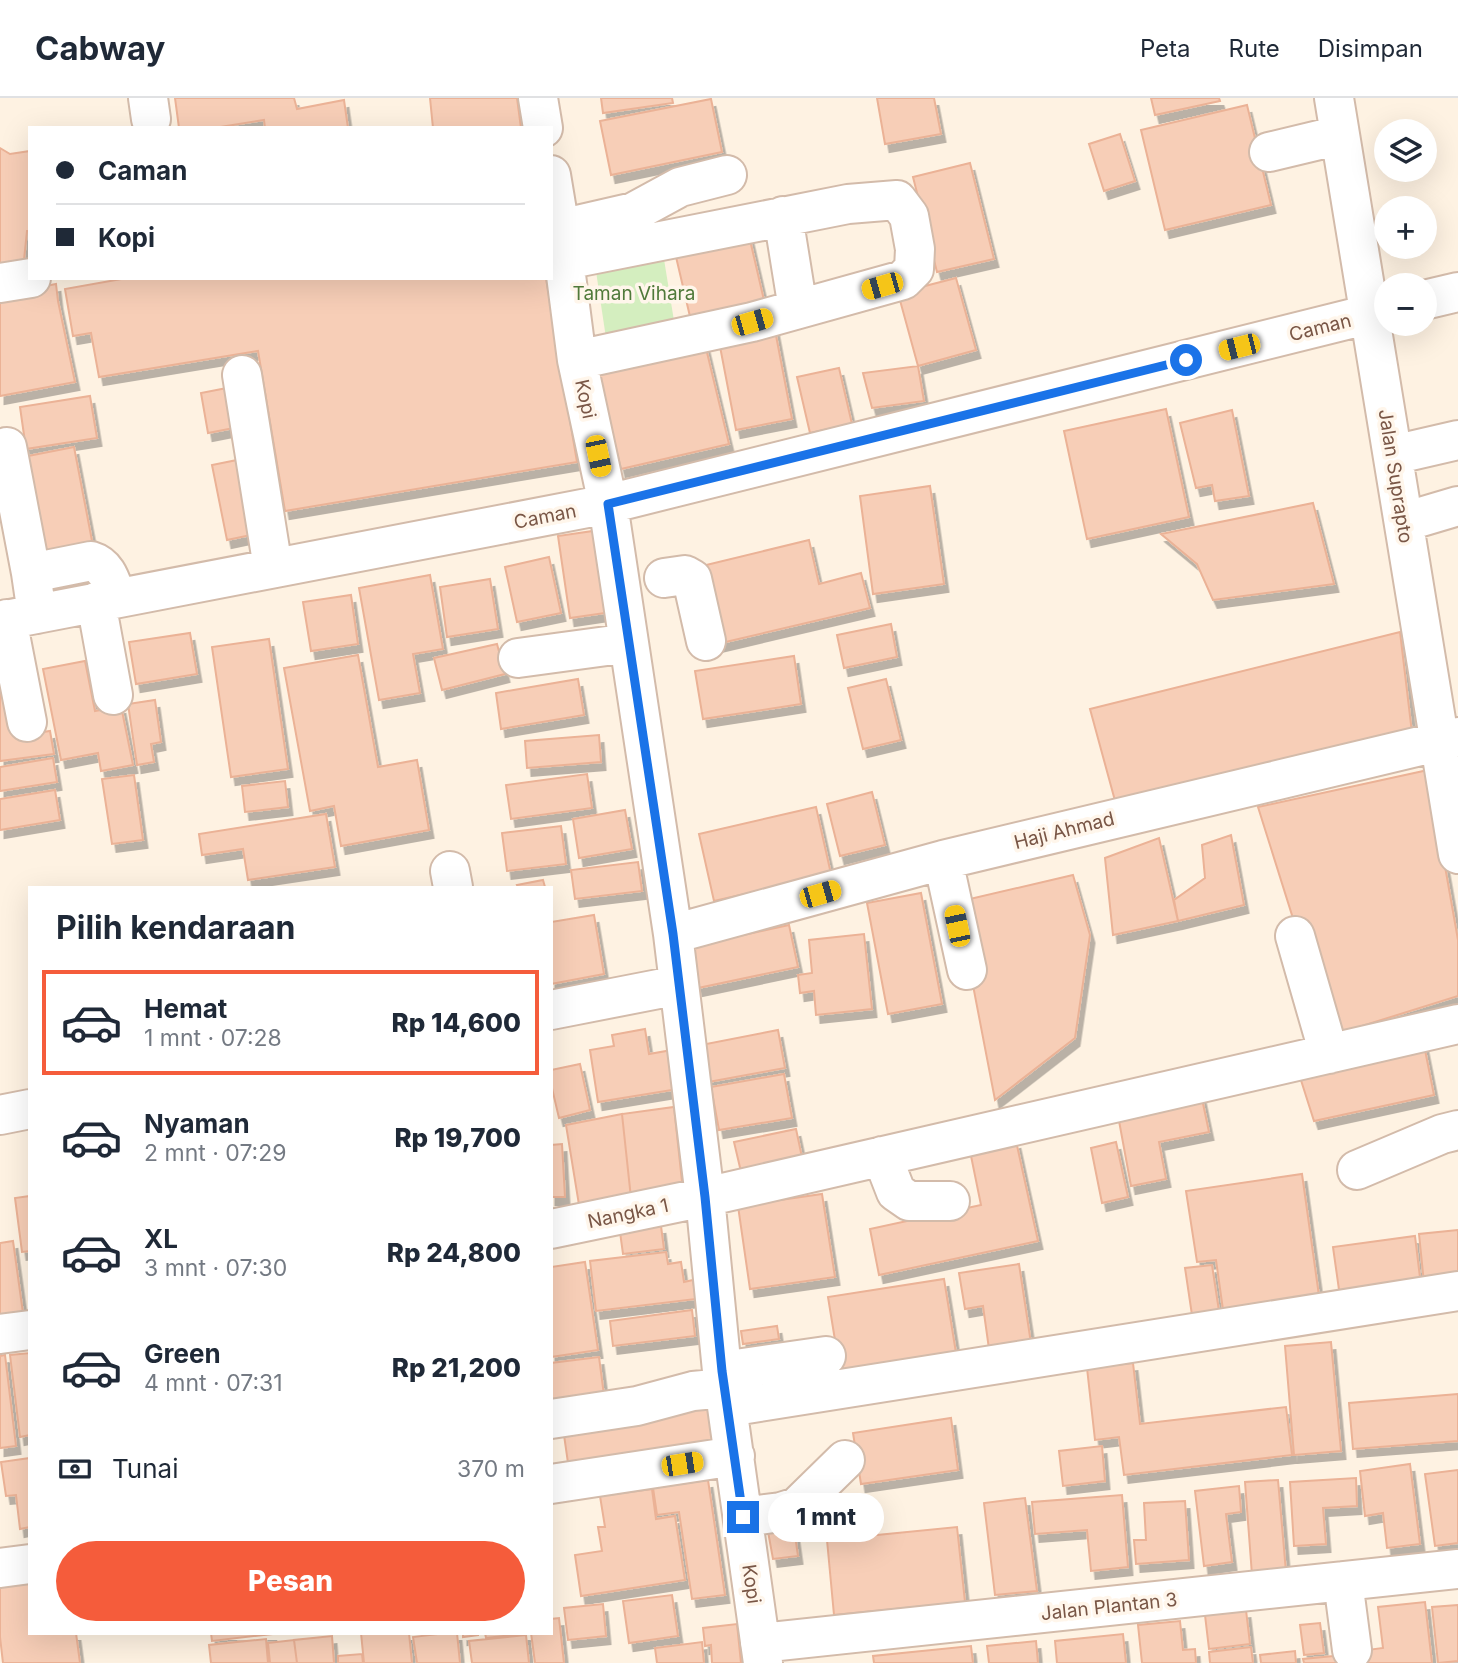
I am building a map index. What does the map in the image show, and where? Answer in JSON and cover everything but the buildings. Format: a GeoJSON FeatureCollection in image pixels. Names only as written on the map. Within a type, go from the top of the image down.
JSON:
{"type":"FeatureCollection","features":[{"type":"Feature","properties":{"kind":"street"},"geometry":{"type":"LineString","coordinates":[[538,98],[543,126]]}},
{"type":"Feature","properties":{"kind":"street"},"geometry":{"type":"LineString","coordinates":[[1269,152],[1338,107]]}},
{"type":"Feature","properties":{"kind":"street","name":"Jalan Suprapto"},"geometry":{"type":"LineString","coordinates":[[1338,107],[1374,292]]}},
{"type":"Feature","properties":{"kind":"street"},"geometry":{"type":"LineString","coordinates":[[562,245],[634,212],[680,187],[727,175]]}},
{"type":"Feature","properties":{"kind":"street","name":"Kopi"},"geometry":{"type":"LineString","coordinates":[[553,186],[578,360],[608,504],[645,581],[629,643],[673,934],[725,1389],[762,1653]]}},
{"type":"Feature","properties":{"kind":"street"},"geometry":{"type":"LineString","coordinates":[[562,245],[783,216],[848,204],[897,200],[909,216],[915,250],[914,270],[903,280],[752,322],[578,360]]}},
{"type":"Feature","properties":{"kind":"street"},"geometry":{"type":"LineString","coordinates":[[783,216],[798,309]]}},
{"type":"Feature","properties":{"kind":"street"},"geometry":{"type":"LineString","coordinates":[[0,283],[28,279]]}},
{"type":"Feature","properties":{"kind":"street"},"geometry":{"type":"LineString","coordinates":[[1437,297],[1458,292]]}},
{"type":"Feature","properties":{"kind":"street","name":"Caman"},"geometry":{"type":"LineString","coordinates":[[15,618],[608,504],[1374,313]]}},
{"type":"Feature","properties":{"kind":"street","name":"Jalan Suprapto"},"geometry":{"type":"LineString","coordinates":[[1381,336],[1393,455],[1404,522],[1448,740],[1458,854]]}},
{"type":"Feature","properties":{"kind":"street"},"geometry":{"type":"LineString","coordinates":[[242,375],[273,568]]}},
{"type":"Feature","properties":{"kind":"street"},"geometry":{"type":"LineString","coordinates":[[1393,455],[1458,440]]}},
{"type":"Feature","properties":{"kind":"street"},"geometry":{"type":"LineString","coordinates":[[7,447],[31,573],[15,618],[27,722]]}},
{"type":"Feature","properties":{"kind":"street"},"geometry":{"type":"LineString","coordinates":[[1404,522],[1458,506]]}},
{"type":"Feature","properties":{"kind":"street"},"geometry":{"type":"LineString","coordinates":[[31,573],[92,561],[101,564],[106,572],[113,695]]}},
{"type":"Feature","properties":{"kind":"street"},"geometry":{"type":"LineString","coordinates":[[645,581],[685,575],[692,579],[706,641]]}},
{"type":"Feature","properties":{"kind":"street"},"geometry":{"type":"LineString","coordinates":[[518,658],[629,643]]}},
{"type":"Feature","properties":{"kind":"street","name":"Haji Ahmad"},"geometry":{"type":"LineString","coordinates":[[673,934],[943,860],[1448,740]]}},
{"type":"Feature","properties":{"kind":"street"},"geometry":{"type":"LineString","coordinates":[[943,860],[967,970]]}},
{"type":"Feature","properties":{"kind":"street"},"geometry":{"type":"LineString","coordinates":[[1295,936],[1328,1054]]}},
{"type":"Feature","properties":{"kind":"street"},"geometry":{"type":"LineString","coordinates":[[553,1010],[679,985]]}},
{"type":"Feature","properties":{"kind":"street","name":"Nangka 1"},"geometry":{"type":"LineString","coordinates":[[553,1229],[705,1197],[1458,1024]]}},
{"type":"Feature","properties":{"kind":"street"},"geometry":{"type":"LineString","coordinates":[[0,1115],[28,1109]]}},
{"type":"Feature","properties":{"kind":"street"},"geometry":{"type":"LineString","coordinates":[[1357,1170],[1442,1133],[1458,1130]]}},
{"type":"Feature","properties":{"kind":"street"},"geometry":{"type":"LineString","coordinates":[[882,1156],[896,1192],[909,1201],[950,1201]]}},
{"type":"Feature","properties":{"kind":"street"},"geometry":{"type":"LineString","coordinates":[[553,1419],[637,1406],[693,1391],[725,1389],[1458,1292]]}},
{"type":"Feature","properties":{"kind":"street"},"geometry":{"type":"LineString","coordinates":[[0,1334],[28,1330]]}},
{"type":"Feature","properties":{"kind":"street"},"geometry":{"type":"LineString","coordinates":[[725,1389],[826,1356]]}},
{"type":"Feature","properties":{"kind":"street"},"geometry":{"type":"LineString","coordinates":[[553,1484],[735,1456]]}},
{"type":"Feature","properties":{"kind":"street"},"geometry":{"type":"LineString","coordinates":[[743,1517],[797,1507],[845,1460]]}},
{"type":"Feature","properties":{"kind":"street"},"geometry":{"type":"LineString","coordinates":[[0,1568],[28,1563]]}},
{"type":"Feature","properties":{"kind":"street","name":"Jalan Plantan 3"},"geometry":{"type":"LineString","coordinates":[[762,1653],[1458,1569]]}},
{"type":"Feature","properties":{"kind":"street"},"geometry":{"type":"LineString","coordinates":[[1343,1581],[1352,1650]]}},
{"type":"Feature","properties":{"kind":"green space","name":"Taman Vihara"},"geometry":{"type":"Polygon","coordinates":[[[662,247],[675,327],[606,338],[594,258],[662,247]]]}},
{"type":"Feature","properties":{"kind":"route"},"geometry":{"type":"LineString","coordinates":[[743,1517],[722,1371],[705,1197],[673,934],[608,504],[1186,360]]}}]}
